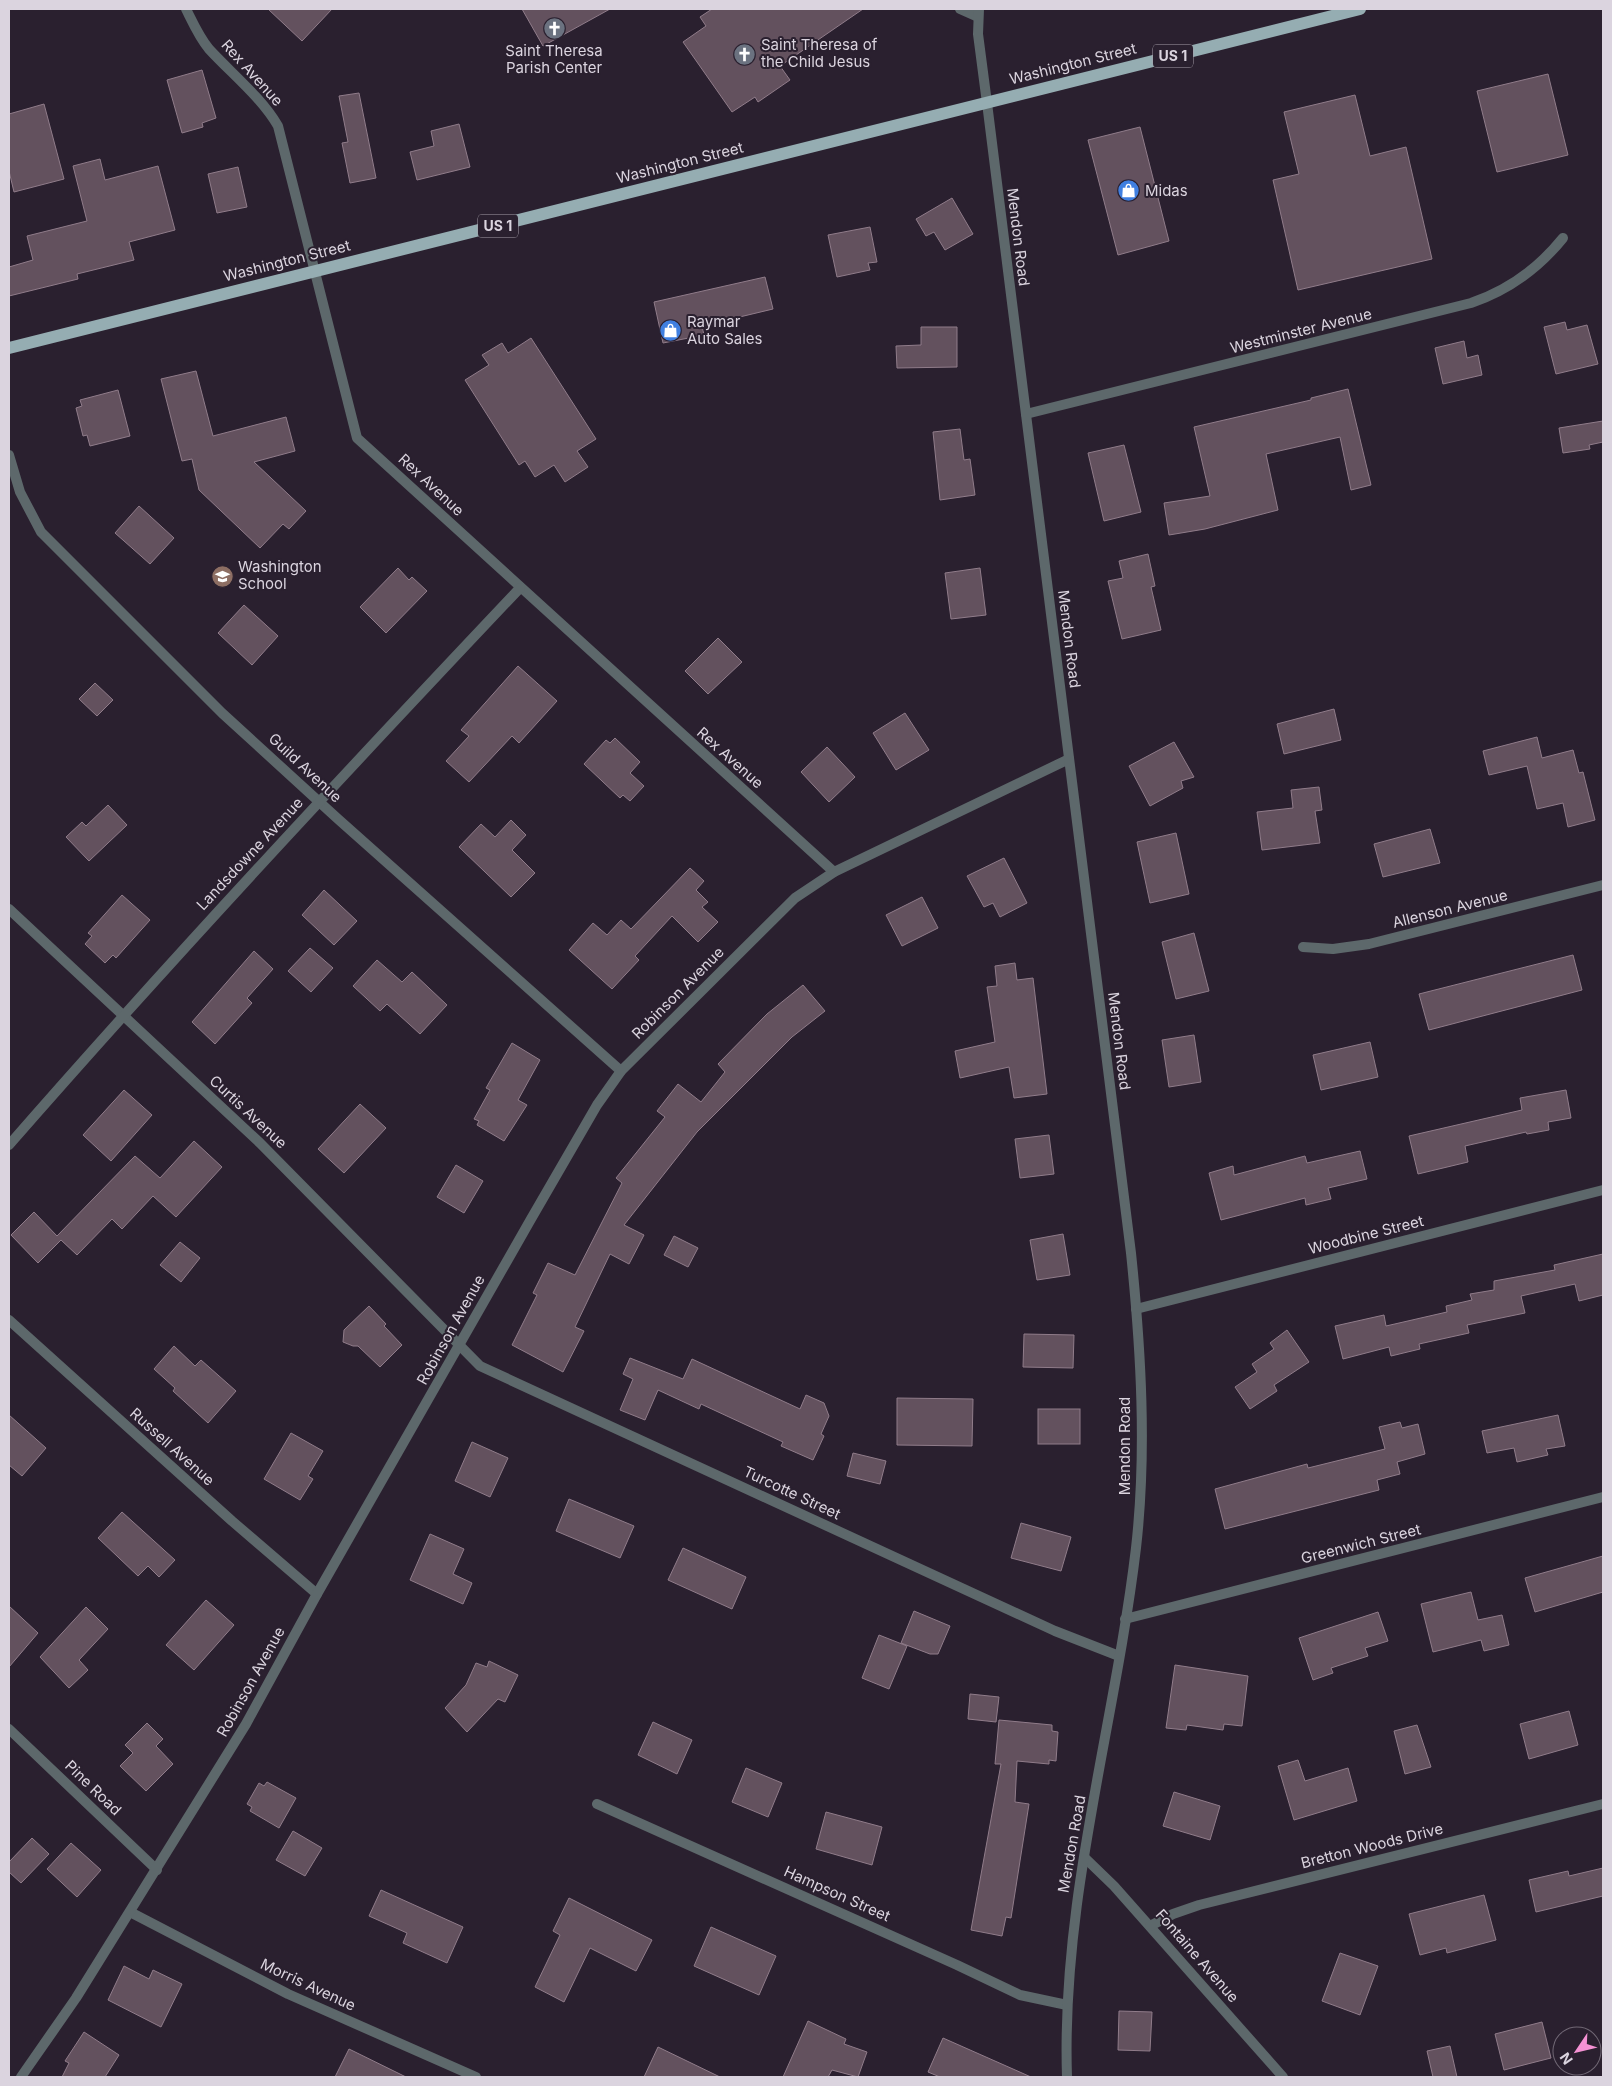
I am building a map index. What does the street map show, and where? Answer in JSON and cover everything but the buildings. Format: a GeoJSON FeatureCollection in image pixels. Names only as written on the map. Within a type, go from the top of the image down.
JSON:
{"type":"FeatureCollection","features":[{"type":"Feature","properties":{"kind":"main road","name":"Washington Street"},"geometry":{"type":"LineString","coordinates":[[9,348],[1360,9]]}},
{"type":"Feature","properties":{"kind":"street","name":"Rex Avenue"},"geometry":{"type":"LineString","coordinates":[[186,9],[209,48],[265,108],[278,126],[357,438],[834,872]]}},
{"type":"Feature","properties":{"kind":"street"},"geometry":{"type":"LineString","coordinates":[[960,9],[979,13]]}},
{"type":"Feature","properties":{"kind":"street","name":"Mendon Road"},"geometry":{"type":"LineString","coordinates":[[979,13],[978,34],[1136,1308],[1141,1406],[1140,1492],[1136,1549],[1072,1942],[1067,2005],[1067,2077]]}},
{"type":"Feature","properties":{"kind":"street","name":"Westminster Avenue"},"geometry":{"type":"LineString","coordinates":[[1026,414],[1471,303],[1495,294],[1516,283],[1541,263],[1563,238]]}},
{"type":"Feature","properties":{"kind":"street","name":"Guild Avenue"},"geometry":{"type":"LineString","coordinates":[[9,456],[20,492],[41,532],[222,713],[621,1071]]}},
{"type":"Feature","properties":{"kind":"street","name":"Landsdowne Avenue"},"geometry":{"type":"LineString","coordinates":[[9,1145],[123,1015],[319,801],[520,588]]}},
{"type":"Feature","properties":{"kind":"street","name":"Robinson Avenue"},"geometry":{"type":"LineString","coordinates":[[21,2077],[76,1998],[246,1724],[317,1594],[597,1105],[621,1071],[795,898],[834,872],[1069,759]]}},
{"type":"Feature","properties":{"kind":"street","name":"Allenson Avenue"},"geometry":{"type":"LineString","coordinates":[[1303,947],[1333,949],[1369,944],[1603,885]]}},
{"type":"Feature","properties":{"kind":"street","name":"Curtis Avenue"},"geometry":{"type":"LineString","coordinates":[[9,909],[260,1143],[461,1344]]}},
{"type":"Feature","properties":{"kind":"street","name":"Woodbine Street"},"geometry":{"type":"LineString","coordinates":[[1136,1308],[1603,1190]]}},
{"type":"Feature","properties":{"kind":"street","name":"Russell Avenue"},"geometry":{"type":"LineString","coordinates":[[9,1320],[232,1521],[317,1594]]}},
{"type":"Feature","properties":{"kind":"street","name":"Turcotte Street"},"geometry":{"type":"LineString","coordinates":[[461,1344],[480,1366],[1055,1630],[1119,1656]]}},
{"type":"Feature","properties":{"kind":"street","name":"Greenwich Street"},"geometry":{"type":"LineString","coordinates":[[1125,1619],[1603,1498]]}},
{"type":"Feature","properties":{"kind":"street","name":"Pine Road"},"geometry":{"type":"LineString","coordinates":[[9,1729],[157,1870]]}},
{"type":"Feature","properties":{"kind":"street","name":"Hampson Street"},"geometry":{"type":"LineString","coordinates":[[596,1804],[958,1964],[1012,1992],[1029,1998],[1067,2005]]}},
{"type":"Feature","properties":{"kind":"street","name":"Bretton Woods Drive"},"geometry":{"type":"LineString","coordinates":[[1150,1926],[1173,1914],[1199,1905],[1603,1804]]}},
{"type":"Feature","properties":{"kind":"street","name":"Fontaine Avenue"},"geometry":{"type":"LineString","coordinates":[[1085,1858],[1114,1886],[1283,2077]]}},
{"type":"Feature","properties":{"kind":"street","name":"Morris Avenue"},"geometry":{"type":"LineString","coordinates":[[130,1912],[288,1994],[476,2077]]}},
{"type":"Feature","properties":{"kind":"place","name":"Saint Theresa Parish Center"},"geometry":{"type":"Point","coordinates":[554,28]}},
{"type":"Feature","properties":{"kind":"place","name":"Saint Theresa of the Child Jesus"},"geometry":{"type":"Point","coordinates":[745,54]}},
{"type":"Feature","properties":{"kind":"place","name":"Midas"},"geometry":{"type":"Point","coordinates":[1129,191]}},
{"type":"Feature","properties":{"kind":"place","name":"Raymar Auto Sales"},"geometry":{"type":"Point","coordinates":[671,331]}},
{"type":"Feature","properties":{"kind":"place","name":"Washington School"},"geometry":{"type":"Point","coordinates":[222,576]}}]}
